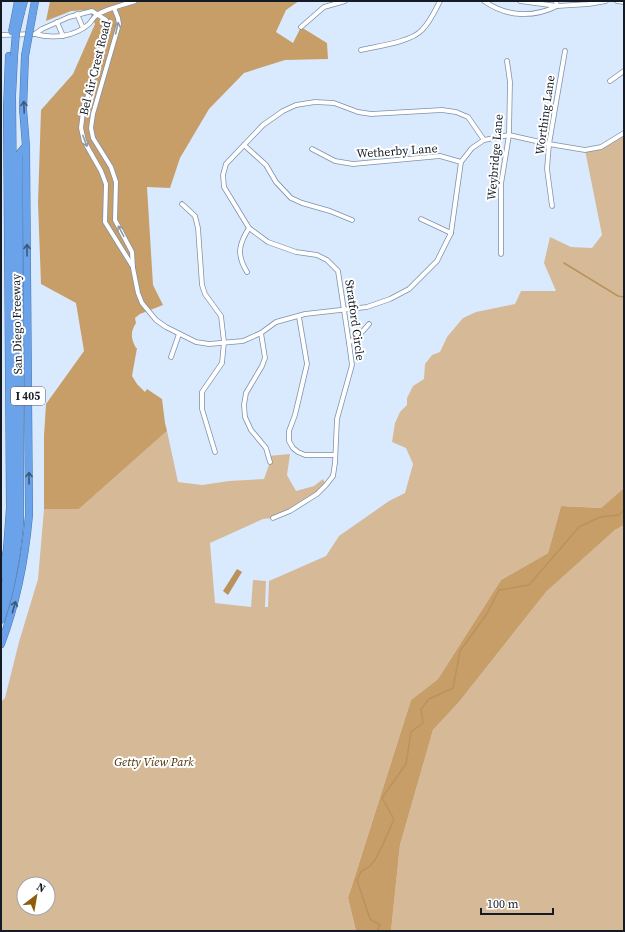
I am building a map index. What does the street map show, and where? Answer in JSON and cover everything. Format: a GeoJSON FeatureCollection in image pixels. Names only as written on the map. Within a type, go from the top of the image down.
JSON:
{"type":"FeatureCollection","features":[{"type":"Feature","properties":{"kind":"highway","name":"San Diego Freeway"},"geometry":{"type":"LineString","coordinates":[[1,582],[7,549],[10,508],[7,109],[11,56],[18,12],[18,1]]}},
{"type":"Feature","properties":{"kind":"highway"},"geometry":{"type":"LineString","coordinates":[[18,12],[24,1]]}},
{"type":"Feature","properties":{"kind":"highway","name":"San Diego Freeway"},"geometry":{"type":"LineString","coordinates":[[1,644],[10,619],[21,578],[25,557],[29,515],[26,146],[23,109],[25,56],[35,1]]}},
{"type":"Feature","properties":{"kind":"highway"},"geometry":{"type":"LineString","coordinates":[[1,602],[14,538],[16,503],[11,56]]}},
{"type":"Feature","properties":{"kind":"highway"},"geometry":{"type":"LineString","coordinates":[[1,620],[12,578],[20,523],[19,154],[26,146]]}},
{"type":"Feature","properties":{"kind":"street","name":"Bel Air Crest Road"},"geometry":{"type":"LineString","coordinates":[[1,35],[35,34],[49,37],[63,36],[83,28],[97,14],[135,1]]}},
{"type":"Feature","properties":{"kind":"street"},"geometry":{"type":"LineString","coordinates":[[301,27],[324,7],[345,1]]}},
{"type":"Feature","properties":{"kind":"street"},"geometry":{"type":"LineString","coordinates":[[361,50],[409,38],[421,31],[429,22],[440,1]]}},
{"type":"Feature","properties":{"kind":"street"},"geometry":{"type":"LineString","coordinates":[[484,1],[498,9],[521,15],[543,12],[557,3]]}},
{"type":"Feature","properties":{"kind":"street"},"geometry":{"type":"LineString","coordinates":[[520,1],[588,4],[606,1]]}},
{"type":"Feature","properties":{"kind":"street"},"geometry":{"type":"LineString","coordinates":[[617,1],[624,2]]}},
{"type":"Feature","properties":{"kind":"street","name":"Bel Air Crest Road"},"geometry":{"type":"LineString","coordinates":[[114,8],[119,24],[93,114],[91,128],[93,138],[111,167],[116,182],[115,220],[132,252],[133,268],[138,293],[142,303],[156,320],[196,342],[209,344],[243,341],[261,333],[276,322],[299,317],[305,314],[367,307],[390,299],[409,289],[437,261],[451,233],[461,162]]}},
{"type":"Feature","properties":{"kind":"street","name":"Bel Air Crest Road"},"geometry":{"type":"LineString","coordinates":[[35,34],[57,22],[77,14],[92,11],[106,20],[108,26],[83,112],[81,128],[84,141],[101,171],[106,184],[105,222],[133,268]]}},
{"type":"Feature","properties":{"kind":"street"},"geometry":{"type":"LineString","coordinates":[[77,14],[83,28]]}},
{"type":"Feature","properties":{"kind":"street"},"geometry":{"type":"LineString","coordinates":[[57,22],[63,36]]}},
{"type":"Feature","properties":{"kind":"street","name":"Worthing Lane"},"geometry":{"type":"LineString","coordinates":[[552,206],[547,169],[549,144],[565,51]]}},
{"type":"Feature","properties":{"kind":"street","name":"Weybridge Lane"},"geometry":{"type":"LineString","coordinates":[[501,254],[501,184],[509,135],[510,82],[507,61]]}},
{"type":"Feature","properties":{"kind":"street"},"geometry":{"type":"LineString","coordinates":[[610,81],[624,71]]}},
{"type":"Feature","properties":{"kind":"street","name":"Stratford Circle"},"geometry":{"type":"LineString","coordinates":[[273,518],[290,511],[317,494],[333,476],[337,419],[352,365],[338,271],[327,260],[317,255],[296,252],[273,244],[249,228],[224,187],[223,175],[226,164],[263,125],[283,111],[296,105],[315,102],[334,103],[358,112],[371,114],[442,110],[456,112],[468,117],[484,140]]}},
{"type":"Feature","properties":{"kind":"street"},"geometry":{"type":"LineString","coordinates":[[461,162],[472,148],[484,140],[509,135],[585,150],[601,147],[624,133]]}},
{"type":"Feature","properties":{"kind":"street"},"geometry":{"type":"LineString","coordinates":[[244,145],[266,165],[276,182],[292,198],[302,203],[330,211],[352,220]]}},
{"type":"Feature","properties":{"kind":"street","name":"Wetherby Lane"},"geometry":{"type":"LineString","coordinates":[[312,148],[335,161],[353,164],[440,156],[461,162]]}},
{"type":"Feature","properties":{"kind":"street"},"geometry":{"type":"LineString","coordinates":[[182,204],[194,216],[198,228],[202,285],[205,294],[221,316],[224,342],[222,363],[202,392],[202,409],[215,452]]}},
{"type":"Feature","properties":{"kind":"street"},"geometry":{"type":"LineString","coordinates":[[421,219],[451,233]]}},
{"type":"Feature","properties":{"kind":"street"},"geometry":{"type":"LineString","coordinates":[[246,272],[241,263],[239,249],[241,241],[249,228]]}},
{"type":"Feature","properties":{"kind":"street"},"geometry":{"type":"LineString","coordinates":[[299,317],[307,364],[295,415],[288,436],[289,441],[293,448],[305,455],[335,455]]}},
{"type":"Feature","properties":{"kind":"street"},"geometry":{"type":"LineString","coordinates":[[349,343],[369,324]]}},
{"type":"Feature","properties":{"kind":"street"},"geometry":{"type":"LineString","coordinates":[[261,333],[265,358],[246,393],[244,405],[245,417],[250,430],[266,448],[270,462]]}},
{"type":"Feature","properties":{"kind":"street"},"geometry":{"type":"LineString","coordinates":[[171,357],[179,334]]}},
{"type":"Feature","properties":{"kind":"green space","name":"Getty View Park"},"geometry":{"type":"Polygon","coordinates":[[[624,133],[624,488],[601,508],[561,506],[548,553],[501,580],[438,679],[411,700],[348,898],[356,931],[1,931],[1,702],[5,698],[19,642],[38,579],[44,509],[79,509],[167,431],[178,482],[202,485],[229,481],[264,479],[270,462],[268,456],[290,454],[287,475],[296,491],[314,486],[323,479],[326,485],[317,494],[290,511],[273,518],[263,519],[210,543],[215,603],[251,607],[253,580],[266,581],[265,607],[268,607],[269,581],[326,556],[339,536],[389,501],[405,493],[413,464],[406,448],[392,442],[395,423],[400,412],[407,405],[407,398],[413,386],[424,379],[425,364],[432,355],[440,352],[447,337],[463,318],[476,312],[515,304],[521,291],[556,291],[544,263],[550,237],[571,247],[592,248],[602,235],[585,150],[601,147],[624,133]]]}},
{"type":"Feature","properties":{"kind":"green space"},"geometry":{"type":"Polygon","coordinates":[[[624,525],[624,931],[391,931],[400,845],[433,730],[459,702],[546,592],[615,530],[624,525]]]}},
{"type":"Feature","properties":{"kind":"shaded area"},"geometry":{"type":"Polygon","coordinates":[[[50,1],[299,1],[286,10],[276,32],[293,43],[301,27],[327,43],[328,59],[285,60],[244,73],[209,109],[180,158],[170,188],[147,187],[153,285],[163,305],[140,314],[135,318],[136,323],[133,329],[132,339],[137,348],[132,376],[145,392],[147,389],[162,399],[167,431],[79,509],[44,509],[44,436],[46,404],[84,351],[76,303],[41,284],[38,203],[41,110],[73,74],[95,24],[89,10],[71,11],[46,21],[50,1]]]}},
{"type":"Feature","properties":{"kind":"shaded area"},"geometry":{"type":"Polygon","coordinates":[[[624,488],[624,525],[615,530],[546,592],[459,702],[433,730],[400,845],[391,931],[356,931],[348,898],[411,700],[438,679],[501,580],[548,553],[561,506],[601,508],[624,488]]]}},
{"type":"Feature","properties":{"kind":"shaded area"},"geometry":{"type":"Polygon","coordinates":[[[237,569],[242,572],[228,595],[223,591],[237,569]]]}},
{"type":"Feature","properties":{"kind":"waterway"},"geometry":{"type":"LineString","coordinates":[[564,263],[618,296],[624,297]]}},
{"type":"Feature","properties":{"kind":"waterway"},"geometry":{"type":"LineString","coordinates":[[377,931],[380,925],[370,919],[357,880],[362,871],[374,861],[384,843],[394,819],[382,798],[406,764],[411,732],[423,723],[421,709],[429,699],[453,688],[460,651],[486,615],[499,590],[529,585],[579,527],[600,517],[619,515],[624,510]]}}]}
